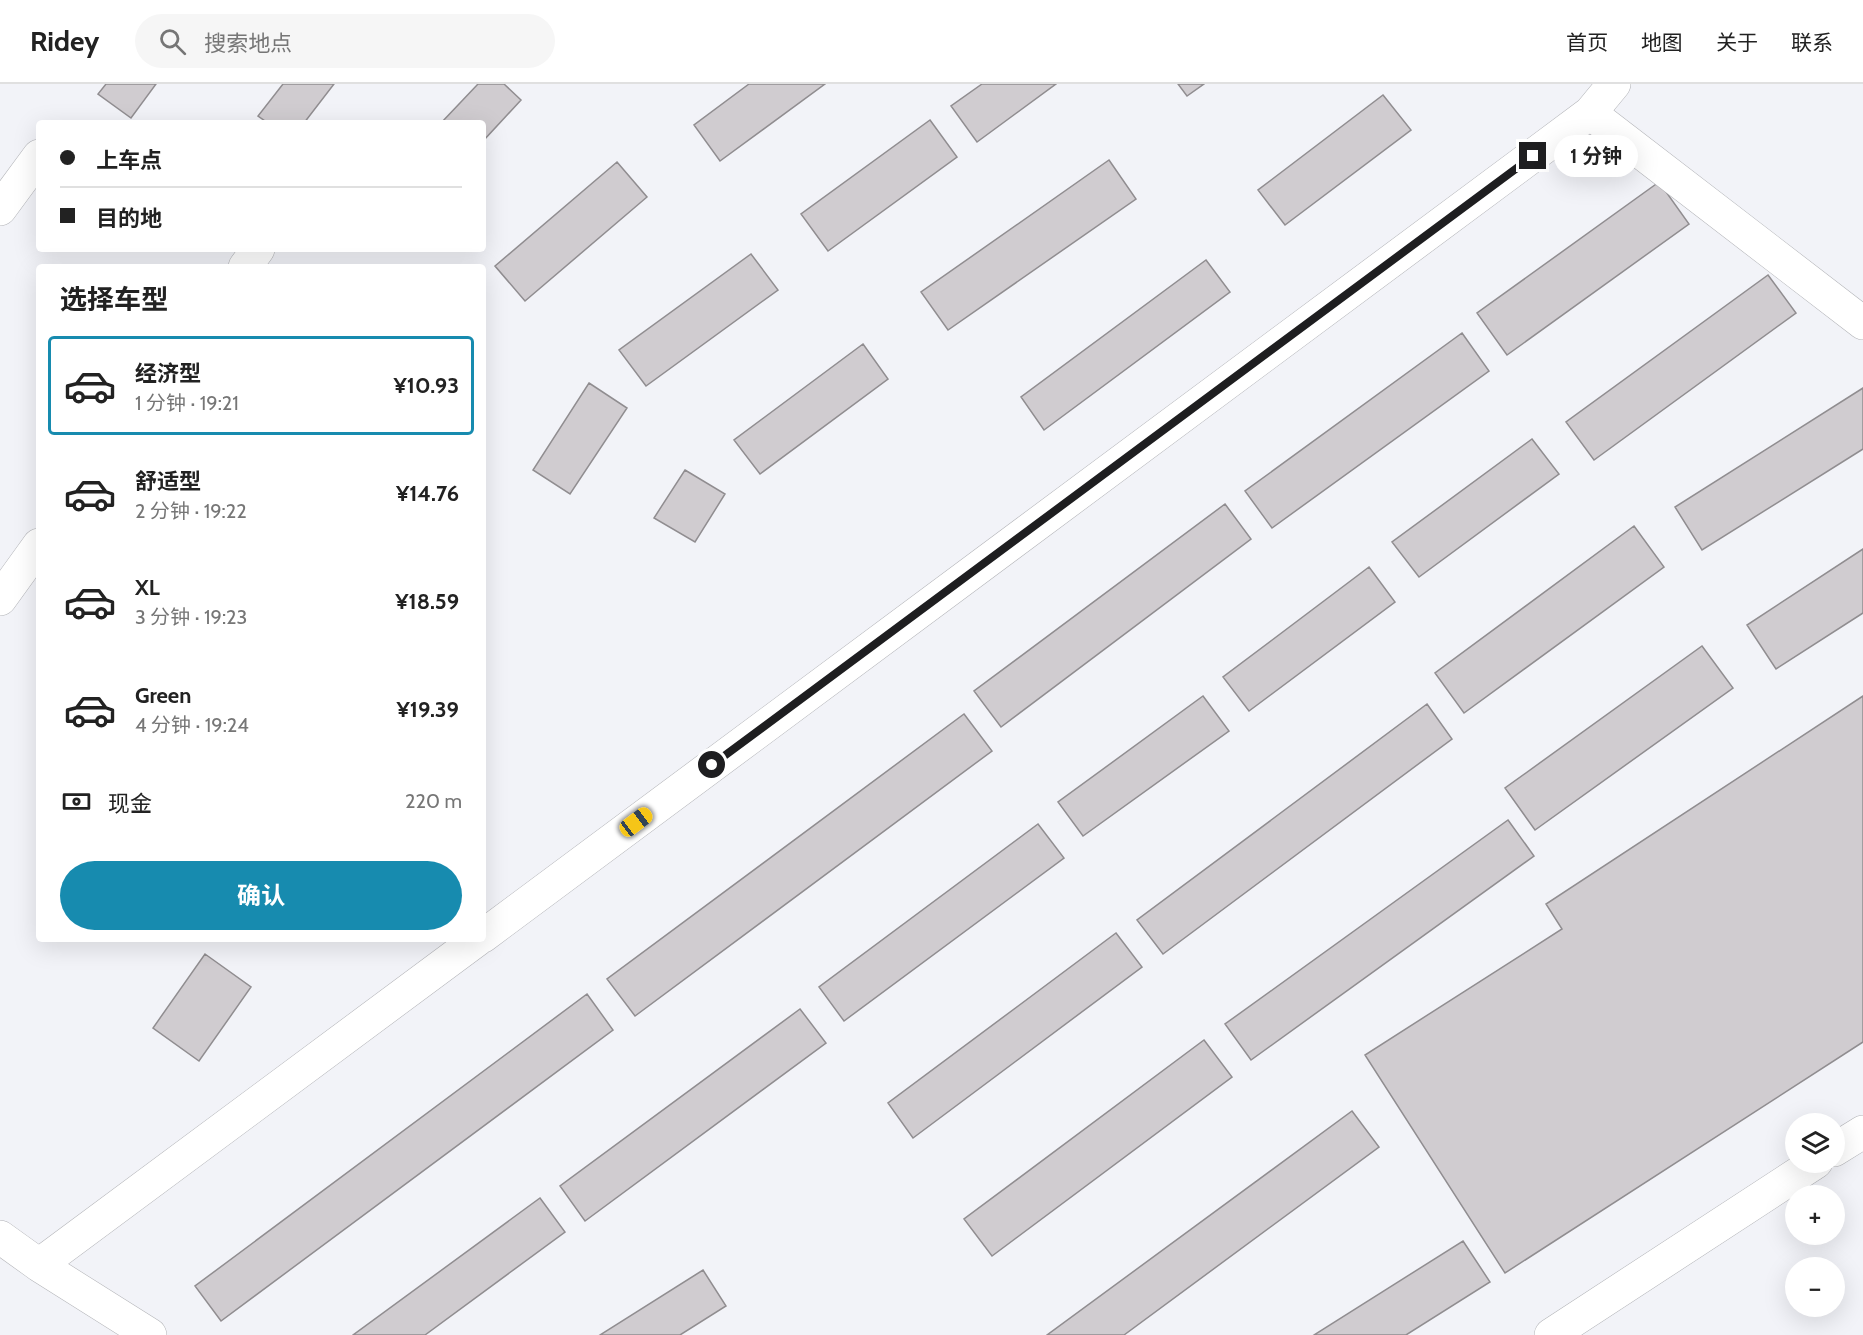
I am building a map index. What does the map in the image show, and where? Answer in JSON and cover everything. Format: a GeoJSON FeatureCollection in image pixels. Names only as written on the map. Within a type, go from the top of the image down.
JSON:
{"type":"FeatureCollection","features":[{"type":"Feature","properties":{"kind":"street"},"geometry":{"type":"LineString","coordinates":[[486,934],[1590,113],[1614,84]]}},
{"type":"Feature","properties":{"kind":"street"},"geometry":{"type":"LineString","coordinates":[[1590,113],[1863,323]]}},
{"type":"Feature","properties":{"kind":"street"},"geometry":{"type":"LineString","coordinates":[[0,209],[36,160]]}},
{"type":"Feature","properties":{"kind":"street"},"geometry":{"type":"LineString","coordinates":[[0,599],[36,549]]}},
{"type":"Feature","properties":{"kind":"street"},"geometry":{"type":"LineString","coordinates":[[39,1265],[474,942]]}},
{"type":"Feature","properties":{"kind":"street"},"geometry":{"type":"LineString","coordinates":[[1845,1143],[1863,1132]]}},
{"type":"Feature","properties":{"kind":"street"},"geometry":{"type":"LineString","coordinates":[[1551,1335],[1799,1173]]}},
{"type":"Feature","properties":{"kind":"street"},"geometry":{"type":"LineString","coordinates":[[0,1237],[39,1265],[150,1335]]}},
{"type":"Feature","properties":{"kind":"building"},"geometry":{"type":"Polygon","coordinates":[[[106,84],[156,84],[131,118],[98,94],[106,84]]]}},
{"type":"Feature","properties":{"kind":"building"},"geometry":{"type":"Polygon","coordinates":[[[283,84],[334,84],[306,120],[264,120],[258,116],[283,84]]]}},
{"type":"Feature","properties":{"kind":"building"},"geometry":{"type":"Polygon","coordinates":[[[478,84],[504,84],[521,100],[486,138],[486,120],[444,120],[478,84]]]}},
{"type":"Feature","properties":{"kind":"building"},"geometry":{"type":"Polygon","coordinates":[[[749,84],[825,84],[720,161],[694,125],[749,84]]]}},
{"type":"Feature","properties":{"kind":"building"},"geometry":{"type":"Polygon","coordinates":[[[982,84],[1056,84],[977,142],[951,106],[982,84]]]}},
{"type":"Feature","properties":{"kind":"building"},"geometry":{"type":"Polygon","coordinates":[[[1178,84],[1204,84],[1187,96],[1178,84]]]}},
{"type":"Feature","properties":{"kind":"building"},"geometry":{"type":"Polygon","coordinates":[[[1383,95],[1411,130],[1285,225],[1258,190],[1383,95]]]}},
{"type":"Feature","properties":{"kind":"building"},"geometry":{"type":"Polygon","coordinates":[[[930,120],[957,157],[828,251],[801,214],[930,120]]]}},
{"type":"Feature","properties":{"kind":"building"},"geometry":{"type":"Polygon","coordinates":[[[1109,160],[1136,199],[948,330],[921,292],[1109,160]]]}},
{"type":"Feature","properties":{"kind":"building"},"geometry":{"type":"Polygon","coordinates":[[[617,162],[647,197],[525,301],[495,266],[617,162]]]}},
{"type":"Feature","properties":{"kind":"building"},"geometry":{"type":"Polygon","coordinates":[[[1659,182],[1689,224],[1507,355],[1477,313],[1659,182]]]}},
{"type":"Feature","properties":{"kind":"building"},"geometry":{"type":"Polygon","coordinates":[[[751,254],[778,290],[646,386],[619,350],[751,254]]]}},
{"type":"Feature","properties":{"kind":"building"},"geometry":{"type":"Polygon","coordinates":[[[1206,260],[1230,292],[1044,430],[1021,397],[1206,260]]]}},
{"type":"Feature","properties":{"kind":"building"},"geometry":{"type":"Polygon","coordinates":[[[1768,275],[1796,313],[1594,460],[1566,422],[1768,275]]]}},
{"type":"Feature","properties":{"kind":"building"},"geometry":{"type":"Polygon","coordinates":[[[1462,333],[1489,371],[1272,528],[1245,491],[1462,333]]]}},
{"type":"Feature","properties":{"kind":"building"},"geometry":{"type":"Polygon","coordinates":[[[863,344],[888,379],[760,474],[734,440],[863,344]]]}},
{"type":"Feature","properties":{"kind":"building"},"geometry":{"type":"Polygon","coordinates":[[[589,383],[627,408],[570,494],[533,470],[589,383]]]}},
{"type":"Feature","properties":{"kind":"building"},"geometry":{"type":"Polygon","coordinates":[[[1863,388],[1863,449],[1702,550],[1675,507],[1863,388]]]}},
{"type":"Feature","properties":{"kind":"building"},"geometry":{"type":"Polygon","coordinates":[[[1532,439],[1559,474],[1419,577],[1392,542],[1532,439]]]}},
{"type":"Feature","properties":{"kind":"building"},"geometry":{"type":"Polygon","coordinates":[[[685,470],[725,494],[695,542],[654,518],[685,470]]]}},
{"type":"Feature","properties":{"kind":"building"},"geometry":{"type":"Polygon","coordinates":[[[1225,504],[1251,539],[1001,727],[974,691],[1225,504]]]}},
{"type":"Feature","properties":{"kind":"building"},"geometry":{"type":"Polygon","coordinates":[[[1634,526],[1664,567],[1464,713],[1435,673],[1634,526]]]}},
{"type":"Feature","properties":{"kind":"building"},"geometry":{"type":"Polygon","coordinates":[[[1863,549],[1863,613],[1776,669],[1747,625],[1863,549]]]}},
{"type":"Feature","properties":{"kind":"building"},"geometry":{"type":"Polygon","coordinates":[[[1369,567],[1395,602],[1249,711],[1223,677],[1369,567]]]}},
{"type":"Feature","properties":{"kind":"building"},"geometry":{"type":"Polygon","coordinates":[[[1702,646],[1733,688],[1535,830],[1505,788],[1702,646]]]}},
{"type":"Feature","properties":{"kind":"building"},"geometry":{"type":"Polygon","coordinates":[[[1203,696],[1229,731],[1083,836],[1058,802],[1203,696]]]}},
{"type":"Feature","properties":{"kind":"building"},"geometry":{"type":"Polygon","coordinates":[[[1863,696],[1863,1042],[1505,1273],[1365,1055],[1562,929],[1546,904],[1863,696]]]}},
{"type":"Feature","properties":{"kind":"building"},"geometry":{"type":"Polygon","coordinates":[[[1427,704],[1452,739],[1163,954],[1137,920],[1427,704]]]}},
{"type":"Feature","properties":{"kind":"building"},"geometry":{"type":"Polygon","coordinates":[[[964,714],[992,751],[635,1016],[607,979],[964,714]]]}},
{"type":"Feature","properties":{"kind":"building"},"geometry":{"type":"Polygon","coordinates":[[[1508,820],[1534,856],[1251,1060],[1225,1024],[1508,820]]]}},
{"type":"Feature","properties":{"kind":"building"},"geometry":{"type":"Polygon","coordinates":[[[1038,824],[1064,858],[844,1021],[819,987],[1038,824]]]}},
{"type":"Feature","properties":{"kind":"building"},"geometry":{"type":"Polygon","coordinates":[[[1116,933],[1142,967],[913,1138],[888,1103],[1116,933]]]}},
{"type":"Feature","properties":{"kind":"building"},"geometry":{"type":"Polygon","coordinates":[[[205,954],[251,987],[199,1061],[153,1028],[205,954]]]}},
{"type":"Feature","properties":{"kind":"building"},"geometry":{"type":"Polygon","coordinates":[[[587,994],[613,1030],[221,1321],[195,1286],[587,994]]]}},
{"type":"Feature","properties":{"kind":"building"},"geometry":{"type":"Polygon","coordinates":[[[800,1009],[826,1043],[585,1221],[560,1186],[800,1009]]]}},
{"type":"Feature","properties":{"kind":"building"},"geometry":{"type":"Polygon","coordinates":[[[1204,1040],[1232,1077],[992,1256],[964,1219],[1204,1040]]]}},
{"type":"Feature","properties":{"kind":"building"},"geometry":{"type":"Polygon","coordinates":[[[1352,1111],[1379,1147],[1124,1335],[1047,1335],[1352,1111]]]}},
{"type":"Feature","properties":{"kind":"building"},"geometry":{"type":"Polygon","coordinates":[[[540,1198],[565,1232],[425,1335],[353,1335],[540,1198]]]}},
{"type":"Feature","properties":{"kind":"building"},"geometry":{"type":"Polygon","coordinates":[[[1463,1241],[1490,1282],[1406,1335],[1314,1335],[1463,1241]]]}},
{"type":"Feature","properties":{"kind":"building"},"geometry":{"type":"Polygon","coordinates":[[[703,1270],[726,1306],[680,1335],[600,1335],[703,1270]]]}},
{"type":"Feature","properties":{"kind":"route"},"geometry":{"type":"LineString","coordinates":[[712,765],[1533,156]]}}]}
